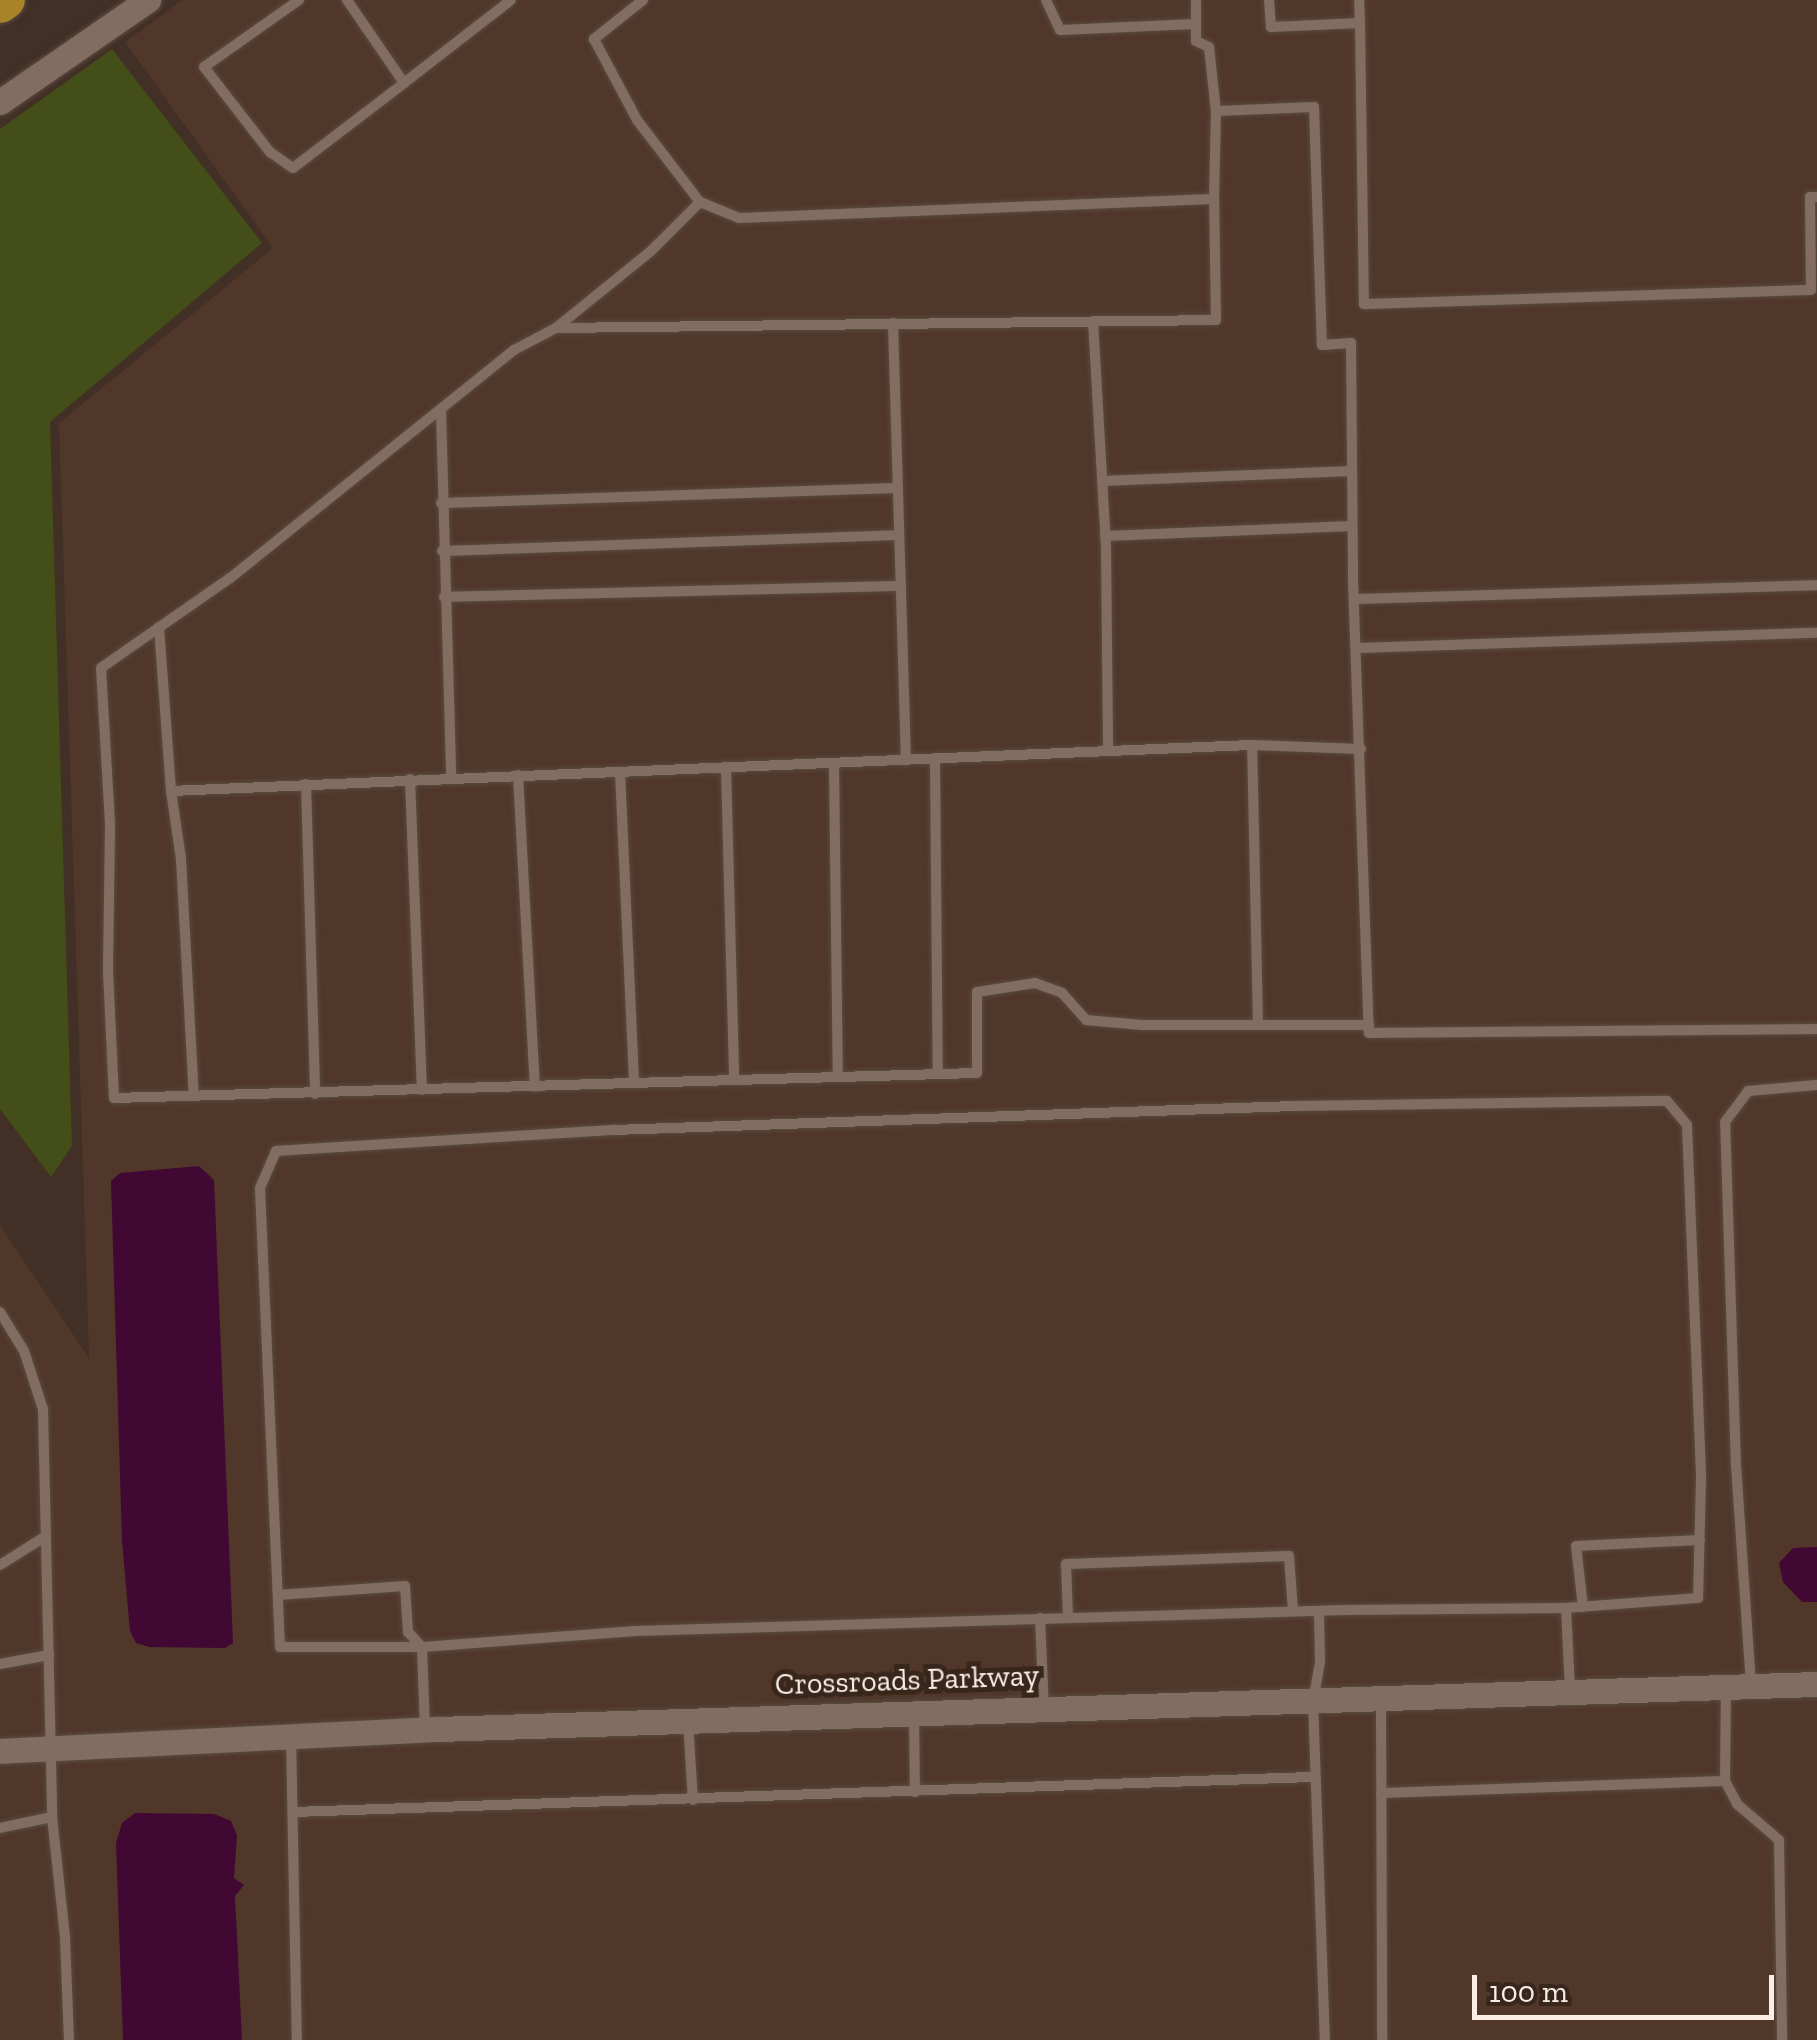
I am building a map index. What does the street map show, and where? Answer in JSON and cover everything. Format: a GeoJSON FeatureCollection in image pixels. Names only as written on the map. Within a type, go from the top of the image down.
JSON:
{"type":"FeatureCollection","features":[{"type":"Feature","properties":{"kind":"highway"},"geometry":{"type":"LineString","coordinates":[[0,4],[6,0]]}},
{"type":"Feature","properties":{"kind":"street"},"geometry":{"type":"LineString","coordinates":[[0,102],[148,0]]}},
{"type":"Feature","properties":{"kind":"street","name":"Crossroads Parkway"},"geometry":{"type":"LineString","coordinates":[[0,1751],[425,1729],[1817,1684]]}},
{"type":"Feature","properties":{"kind":"lane"},"geometry":{"type":"LineString","coordinates":[[299,0],[204,67],[270,152],[293,168],[510,0]]}},
{"type":"Feature","properties":{"kind":"lane"},"geometry":{"type":"LineString","coordinates":[[347,0],[404,84]]}},
{"type":"Feature","properties":{"kind":"lane"},"geometry":{"type":"LineString","coordinates":[[644,0],[594,38],[636,120],[700,202],[739,218],[1214,199]]}},
{"type":"Feature","properties":{"kind":"lane"},"geometry":{"type":"LineString","coordinates":[[1046,0],[1060,30],[1196,24]]}},
{"type":"Feature","properties":{"kind":"lane"},"geometry":{"type":"LineString","coordinates":[[556,328],[1216,320],[1216,110],[1209,47],[1196,41],[1196,0]]}},
{"type":"Feature","properties":{"kind":"lane"},"geometry":{"type":"LineString","coordinates":[[1269,0],[1271,27],[1360,24]]}},
{"type":"Feature","properties":{"kind":"lane"},"geometry":{"type":"LineString","coordinates":[[1360,0],[1364,304],[1811,290],[1810,196],[1817,197]]}},
{"type":"Feature","properties":{"kind":"lane"},"geometry":{"type":"LineString","coordinates":[[1216,110],[1314,107],[1322,344],[1351,343],[1352,526],[1369,1032],[1817,1029]]}},
{"type":"Feature","properties":{"kind":"lane"},"geometry":{"type":"LineString","coordinates":[[700,202],[652,251],[556,328],[514,350],[441,411],[101,668],[110,826],[108,971],[114,1098],[977,1073],[977,992],[1016,984],[1035,983],[1062,993],[1086,1020],[1369,1024]]}},
{"type":"Feature","properties":{"kind":"lane"},"geometry":{"type":"LineString","coordinates":[[1093,322],[1105,536],[1108,751]]}},
{"type":"Feature","properties":{"kind":"lane"},"geometry":{"type":"LineString","coordinates":[[893,324],[906,760]]}},
{"type":"Feature","properties":{"kind":"lane"},"geometry":{"type":"LineString","coordinates":[[441,411],[451,778]]}},
{"type":"Feature","properties":{"kind":"lane"},"geometry":{"type":"LineString","coordinates":[[1102,482],[1352,471]]}},
{"type":"Feature","properties":{"kind":"lane"},"geometry":{"type":"LineString","coordinates":[[441,503],[898,488]]}},
{"type":"Feature","properties":{"kind":"lane"},"geometry":{"type":"LineString","coordinates":[[1105,536],[1352,526]]}},
{"type":"Feature","properties":{"kind":"lane"},"geometry":{"type":"LineString","coordinates":[[442,551],[899,535]]}},
{"type":"Feature","properties":{"kind":"lane"},"geometry":{"type":"LineString","coordinates":[[1354,599],[1817,585]]}},
{"type":"Feature","properties":{"kind":"lane"},"geometry":{"type":"LineString","coordinates":[[444,597],[901,586]]}},
{"type":"Feature","properties":{"kind":"lane"},"geometry":{"type":"LineString","coordinates":[[160,627],[171,791],[180,860],[194,1096]]}},
{"type":"Feature","properties":{"kind":"lane"},"geometry":{"type":"LineString","coordinates":[[1356,648],[1817,633]]}},
{"type":"Feature","properties":{"kind":"lane"},"geometry":{"type":"LineString","coordinates":[[171,791],[1252,745],[1361,749]]}},
{"type":"Feature","properties":{"kind":"lane"},"geometry":{"type":"LineString","coordinates":[[1252,745],[1258,1024]]}},
{"type":"Feature","properties":{"kind":"lane"},"geometry":{"type":"LineString","coordinates":[[934,758],[938,1074]]}},
{"type":"Feature","properties":{"kind":"lane"},"geometry":{"type":"LineString","coordinates":[[834,763],[838,1076]]}},
{"type":"Feature","properties":{"kind":"lane"},"geometry":{"type":"LineString","coordinates":[[726,768],[734,1080]]}},
{"type":"Feature","properties":{"kind":"lane"},"geometry":{"type":"LineString","coordinates":[[620,772],[634,1084]]}},
{"type":"Feature","properties":{"kind":"lane"},"geometry":{"type":"LineString","coordinates":[[518,776],[535,1087]]}},
{"type":"Feature","properties":{"kind":"lane"},"geometry":{"type":"LineString","coordinates":[[410,779],[422,1090]]}},
{"type":"Feature","properties":{"kind":"lane"},"geometry":{"type":"LineString","coordinates":[[306,784],[315,1094]]}},
{"type":"Feature","properties":{"kind":"lane"},"geometry":{"type":"LineString","coordinates":[[1782,2040],[1778,1840],[1737,1804],[1725,1781],[1738,1686],[1736,1467],[1725,1122],[1748,1091],[1817,1086]]}},
{"type":"Feature","properties":{"kind":"lane"},"geometry":{"type":"LineString","coordinates":[[1667,1101],[1687,1125],[1700,1540],[1698,1598],[1584,1607],[1293,1611],[634,1630],[422,1647],[280,1647],[260,1188],[276,1151],[614,1130],[1296,1106],[1667,1101]]}},
{"type":"Feature","properties":{"kind":"lane"},"geometry":{"type":"LineString","coordinates":[[0,1312],[24,1351],[43,1409],[52,1818],[65,1936],[69,2040]]}},
{"type":"Feature","properties":{"kind":"lane"},"geometry":{"type":"LineString","coordinates":[[0,1566],[46,1536]]}},
{"type":"Feature","properties":{"kind":"lane"},"geometry":{"type":"LineString","coordinates":[[1584,1607],[1576,1546],[1700,1540]]}},
{"type":"Feature","properties":{"kind":"lane"},"geometry":{"type":"LineString","coordinates":[[1068,1617],[1066,1564],[1289,1556],[1293,1611]]}},
{"type":"Feature","properties":{"kind":"lane"},"geometry":{"type":"LineString","coordinates":[[278,1595],[405,1586],[408,1632],[422,1647],[425,1729]]}},
{"type":"Feature","properties":{"kind":"lane"},"geometry":{"type":"LineString","coordinates":[[1566,1608],[1570,1691]]}},
{"type":"Feature","properties":{"kind":"lane"},"geometry":{"type":"LineString","coordinates":[[1319,1613],[1320,1662],[1313,1700],[1314,1777],[1325,2040]]}},
{"type":"Feature","properties":{"kind":"lane"},"geometry":{"type":"LineString","coordinates":[[1040,1618],[1044,1708]]}},
{"type":"Feature","properties":{"kind":"lane"},"geometry":{"type":"LineString","coordinates":[[0,1664],[49,1655]]}},
{"type":"Feature","properties":{"kind":"lane"},"geometry":{"type":"LineString","coordinates":[[1381,1697],[1382,2040]]}},
{"type":"Feature","properties":{"kind":"lane"},"geometry":{"type":"LineString","coordinates":[[914,1713],[915,1792]]}},
{"type":"Feature","properties":{"kind":"lane"},"geometry":{"type":"LineString","coordinates":[[688,1720],[692,1800]]}},
{"type":"Feature","properties":{"kind":"lane"},"geometry":{"type":"LineString","coordinates":[[292,1736],[297,2040]]}},
{"type":"Feature","properties":{"kind":"lane"},"geometry":{"type":"LineString","coordinates":[[294,1812],[1314,1777]]}},
{"type":"Feature","properties":{"kind":"lane"},"geometry":{"type":"LineString","coordinates":[[1381,1793],[1725,1781]]}},
{"type":"Feature","properties":{"kind":"lane"},"geometry":{"type":"LineString","coordinates":[[0,1828],[52,1818]]}},
{"type":"Feature","properties":{"kind":"shaded area"},"geometry":{"type":"Polygon","coordinates":[[[182,0],[1817,0],[1817,2040],[0,2040],[0,1225],[89,1358],[59,423],[273,248],[125,42],[182,0]]]}},
{"type":"Feature","properties":{"kind":"shaded area"},"geometry":{"type":"Polygon","coordinates":[[[199,1166],[214,1180],[233,1643],[225,1648],[149,1647],[136,1643],[130,1631],[122,1540],[111,1181],[120,1173],[199,1166]]]}},
{"type":"Feature","properties":{"kind":"shaded area"},"geometry":{"type":"Polygon","coordinates":[[[1817,1547],[1817,1602],[1802,1602],[1783,1582],[1779,1563],[1793,1548],[1817,1547]]]}},
{"type":"Feature","properties":{"kind":"shaded area"},"geometry":{"type":"Polygon","coordinates":[[[135,1813],[214,1814],[231,1821],[237,1835],[234,1878],[244,1885],[235,1896],[242,2040],[123,2040],[116,1843],[122,1823],[135,1813]]]}},
{"type":"Feature","properties":{"kind":"green space"},"geometry":{"type":"Polygon","coordinates":[[[112,49],[262,243],[50,422],[72,1146],[51,1177],[0,1109],[0,129],[112,49]]]}}]}
